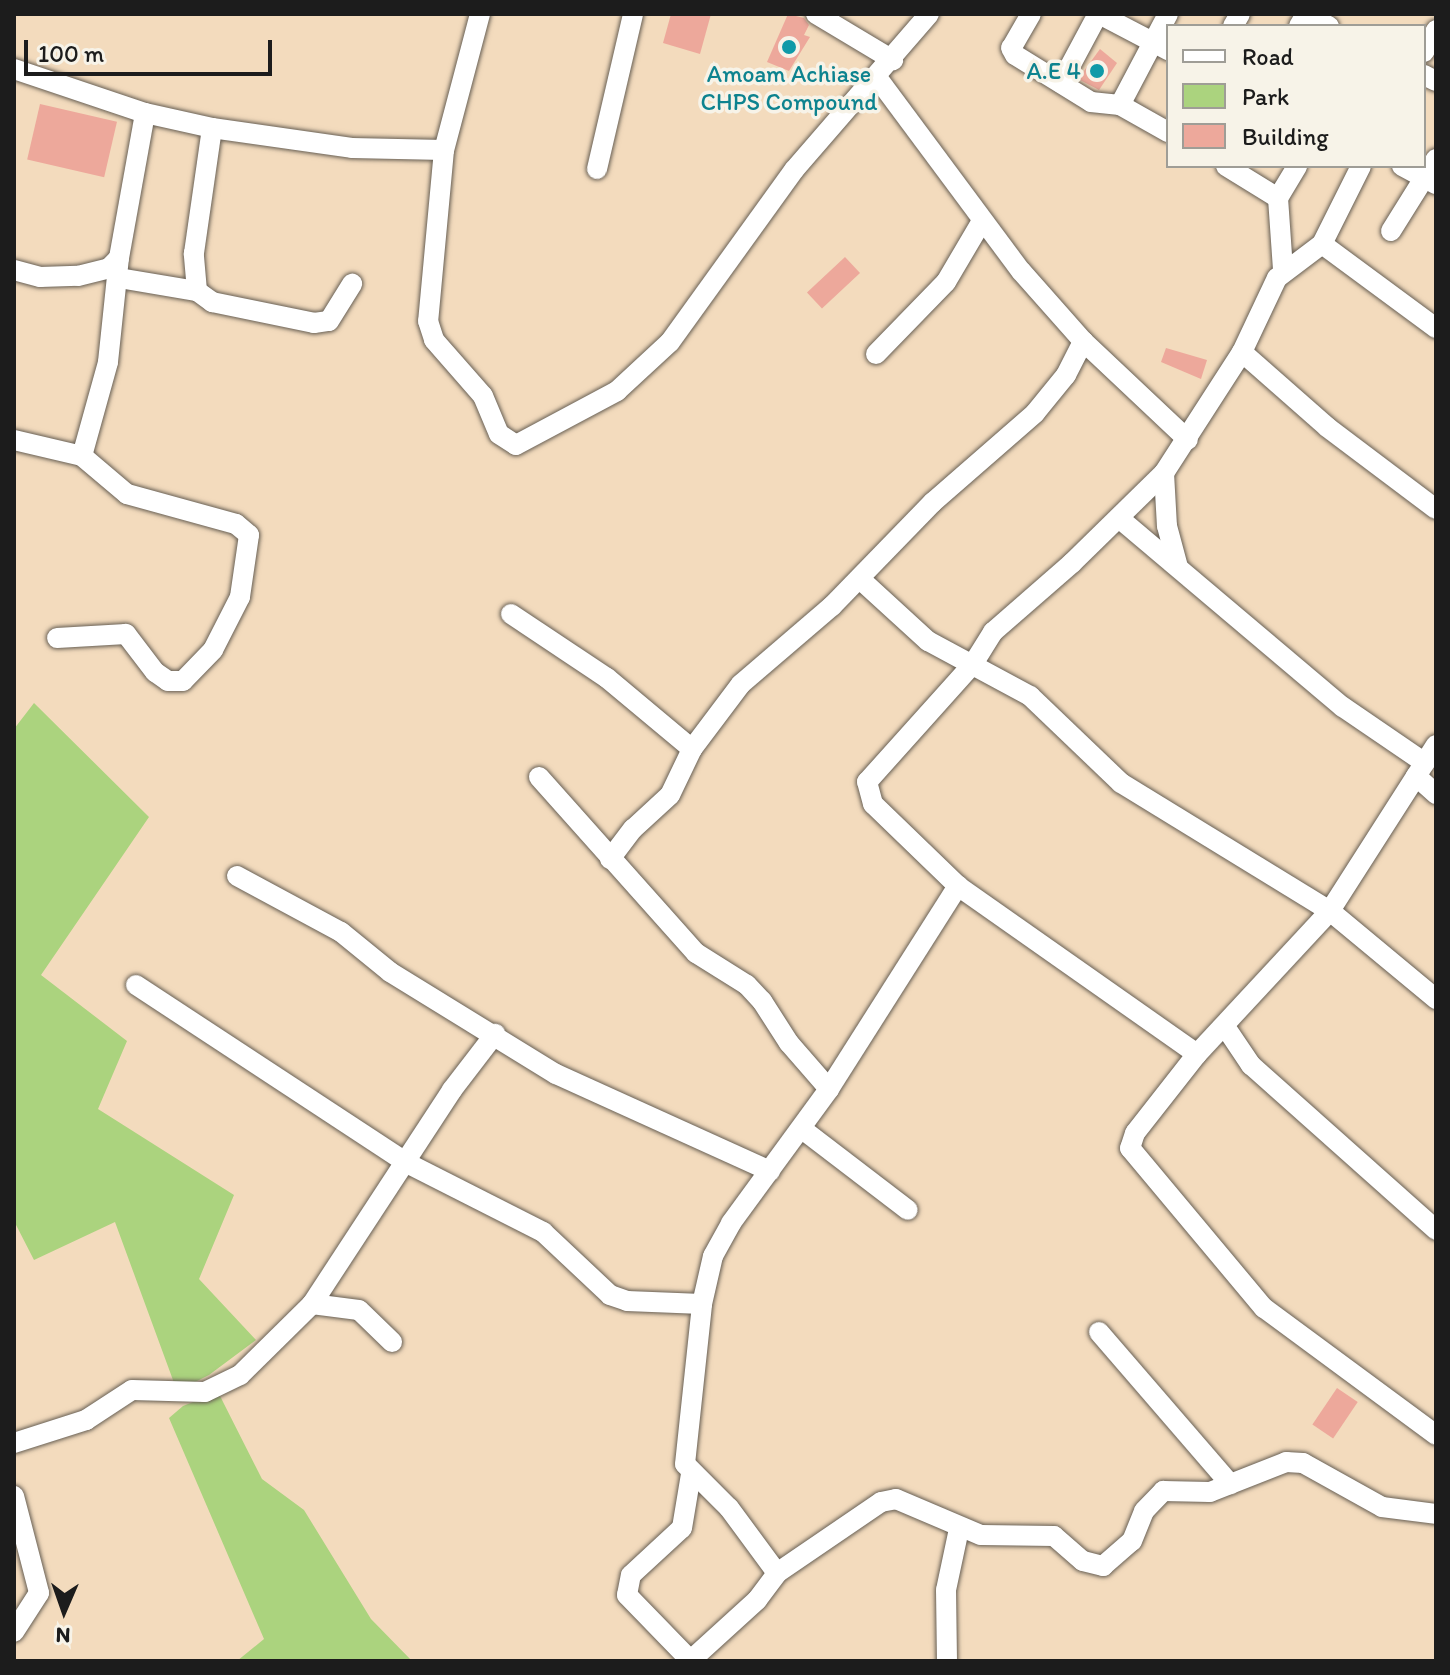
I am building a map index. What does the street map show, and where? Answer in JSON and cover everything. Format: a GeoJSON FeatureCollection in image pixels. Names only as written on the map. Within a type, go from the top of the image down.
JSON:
{"type":"FeatureCollection","features":[{"type":"Feature","properties":{"kind":"street"},"geometry":{"type":"LineString","coordinates":[[480,14],[444,150],[428,289],[429,329],[483,396],[499,434],[516,445],[617,391],[670,342],[794,170],[893,60],[929,14]]}},
{"type":"Feature","properties":{"kind":"street"},"geometry":{"type":"LineString","coordinates":[[597,169],[633,14]]}},
{"type":"Feature","properties":{"kind":"street"},"geometry":{"type":"LineString","coordinates":[[816,14],[893,60]]}},
{"type":"Feature","properties":{"kind":"street"},"geometry":{"type":"LineString","coordinates":[[1031,14],[1012,52],[1091,102],[1120,105],[1166,131]]}},
{"type":"Feature","properties":{"kind":"street"},"geometry":{"type":"LineString","coordinates":[[1061,83],[1099,14],[1160,46]]}},
{"type":"Feature","properties":{"kind":"street"},"geometry":{"type":"LineString","coordinates":[[1120,105],[1160,46],[1168,14]]}},
{"type":"Feature","properties":{"kind":"street"},"geometry":{"type":"LineString","coordinates":[[1300,24],[1306,14],[1325,24]]}},
{"type":"Feature","properties":{"kind":"street"},"geometry":{"type":"LineString","coordinates":[[1426,48],[1436,30]]}},
{"type":"Feature","properties":{"kind":"street"},"geometry":{"type":"LineString","coordinates":[[14,69],[145,113],[212,128],[352,148],[444,150]]}},
{"type":"Feature","properties":{"kind":"street"},"geometry":{"type":"LineString","coordinates":[[876,76],[960,184],[982,221],[1083,341],[1188,440]]}},
{"type":"Feature","properties":{"kind":"street"},"geometry":{"type":"LineString","coordinates":[[82,456],[108,362],[119,268],[145,113]]}},
{"type":"Feature","properties":{"kind":"street"},"geometry":{"type":"LineString","coordinates":[[197,291],[194,253],[212,128]]}},
{"type":"Feature","properties":{"kind":"street"},"geometry":{"type":"LineString","coordinates":[[1391,231],[1430,181],[1436,159]]}},
{"type":"Feature","properties":{"kind":"street"},"geometry":{"type":"LineString","coordinates":[[1229,168],[1278,198]]}},
{"type":"Feature","properties":{"kind":"street"},"geometry":{"type":"LineString","coordinates":[[1283,270],[1278,198],[1296,168]]}},
{"type":"Feature","properties":{"kind":"street"},"geometry":{"type":"LineString","coordinates":[[1197,1054],[958,886],[873,804],[866,789],[872,772],[973,664],[993,632],[1164,473],[1242,352],[1283,270],[1322,244],[1360,168]]}},
{"type":"Feature","properties":{"kind":"street"},"geometry":{"type":"LineString","coordinates":[[1406,168],[1430,181]]}},
{"type":"Feature","properties":{"kind":"street"},"geometry":{"type":"LineString","coordinates":[[876,354],[946,282],[982,221]]}},
{"type":"Feature","properties":{"kind":"street"},"geometry":{"type":"LineString","coordinates":[[1322,244],[1436,328]]}},
{"type":"Feature","properties":{"kind":"street"},"geometry":{"type":"LineString","coordinates":[[14,270],[40,277],[78,276],[119,268],[197,291],[212,302],[322,323],[336,313],[352,284]]}},
{"type":"Feature","properties":{"kind":"street"},"geometry":{"type":"LineString","coordinates":[[610,859],[633,829],[670,795],[692,749],[741,684],[860,579],[932,503],[1035,413],[1066,375],[1083,341]]}},
{"type":"Feature","properties":{"kind":"street"},"geometry":{"type":"LineString","coordinates":[[1242,352],[1327,427],[1436,509]]}},
{"type":"Feature","properties":{"kind":"street"},"geometry":{"type":"LineString","coordinates":[[14,440],[82,456],[127,494],[236,524],[249,535],[250,550],[240,597],[229,622],[213,650],[183,681],[168,681],[155,672],[126,634],[57,638]]}},
{"type":"Feature","properties":{"kind":"street"},"geometry":{"type":"LineString","coordinates":[[1164,473],[1167,526],[1179,571]]}},
{"type":"Feature","properties":{"kind":"street"},"geometry":{"type":"LineString","coordinates":[[1119,518],[1343,707],[1425,761],[1436,794]]}},
{"type":"Feature","properties":{"kind":"street"},"geometry":{"type":"LineString","coordinates":[[860,579],[928,641],[1030,696],[1121,783],[1330,911],[1436,999]]}},
{"type":"Feature","properties":{"kind":"street"},"geometry":{"type":"LineString","coordinates":[[511,614],[607,678],[692,749]]}},
{"type":"Feature","properties":{"kind":"street"},"geometry":{"type":"LineString","coordinates":[[1425,761],[1330,911],[1226,1028],[1197,1054],[1135,1133],[1130,1148],[1264,1308],[1436,1435]]}},
{"type":"Feature","properties":{"kind":"street"},"geometry":{"type":"LineString","coordinates":[[539,777],[696,953],[747,985],[829,1089]]}},
{"type":"Feature","properties":{"kind":"street"},"geometry":{"type":"LineString","coordinates":[[237,876],[341,932],[390,972],[556,1074],[770,1171]]}},
{"type":"Feature","properties":{"kind":"street"},"geometry":{"type":"LineString","coordinates":[[958,886],[829,1089],[713,1256],[702,1304],[684,1454],[691,1474],[682,1528],[631,1575],[627,1595],[690,1661],[757,1600],[777,1573],[881,1502],[912,1503],[959,1529],[981,1535],[1045,1534],[1083,1561],[1103,1566],[1132,1541],[1153,1497],[1174,1490],[1210,1492],[1270,1466],[1303,1463],[1382,1507],[1436,1514]]}},
{"type":"Feature","properties":{"kind":"street"},"geometry":{"type":"LineString","coordinates":[[136,985],[407,1163],[543,1232],[610,1295],[627,1301],[702,1304]]}},
{"type":"Feature","properties":{"kind":"street"},"geometry":{"type":"LineString","coordinates":[[1226,1028],[1251,1065],[1436,1230]]}},
{"type":"Feature","properties":{"kind":"street"},"geometry":{"type":"LineString","coordinates":[[14,1443],[86,1420],[132,1390],[186,1393],[224,1386],[312,1304],[452,1090],[495,1034]]}},
{"type":"Feature","properties":{"kind":"street"},"geometry":{"type":"LineString","coordinates":[[802,1129],[908,1210]]}},
{"type":"Feature","properties":{"kind":"street"},"geometry":{"type":"LineString","coordinates":[[312,1304],[359,1310],[392,1342]]}},
{"type":"Feature","properties":{"kind":"street"},"geometry":{"type":"LineString","coordinates":[[1099,1332],[1230,1484]]}},
{"type":"Feature","properties":{"kind":"street"},"geometry":{"type":"LineString","coordinates":[[691,1474],[729,1508],[777,1573]]}},
{"type":"Feature","properties":{"kind":"street"},"geometry":{"type":"LineString","coordinates":[[14,1496],[39,1593],[14,1632]]}},
{"type":"Feature","properties":{"kind":"street"},"geometry":{"type":"LineString","coordinates":[[947,1661],[946,1590],[959,1529]]}},
{"type":"Feature","properties":{"kind":"green space"},"geometry":{"type":"Polygon","coordinates":[[[34,703],[149,817],[41,975],[127,1041],[98,1109],[234,1195],[199,1279],[256,1340],[209,1375],[177,1391],[115,1222],[34,1260],[14,1221],[14,729],[34,703]]]}},
{"type":"Feature","properties":{"kind":"green space"},"geometry":{"type":"Polygon","coordinates":[[[218,1392],[262,1479],[304,1510],[371,1619],[412,1661],[237,1661],[264,1639],[169,1418],[183,1406],[218,1392]]]}},
{"type":"Feature","properties":{"kind":"building"},"geometry":{"type":"Polygon","coordinates":[[[671,14],[711,14],[700,54],[663,43],[671,14]]]}},
{"type":"Feature","properties":{"kind":"building","name":"Amoam Achiase CHPS Compound"},"geometry":{"type":"Polygon","coordinates":[[[788,14],[804,18],[809,25],[804,35],[810,37],[789,71],[767,62],[788,14]]]}},
{"type":"Feature","properties":{"kind":"building","name":"A.E 4"},"geometry":{"type":"Polygon","coordinates":[[[1100,49],[1117,63],[1099,90],[1078,79],[1100,49]]]}},
{"type":"Feature","properties":{"kind":"building"},"geometry":{"type":"Polygon","coordinates":[[[40,104],[117,122],[104,177],[27,160],[40,104]]]}},
{"type":"Feature","properties":{"kind":"building"},"geometry":{"type":"Polygon","coordinates":[[[845,257],[860,273],[822,309],[807,292],[845,257]]]}},
{"type":"Feature","properties":{"kind":"building"},"geometry":{"type":"Polygon","coordinates":[[[1166,348],[1207,360],[1201,379],[1161,362],[1166,348]]]}},
{"type":"Feature","properties":{"kind":"building"},"geometry":{"type":"Polygon","coordinates":[[[1337,1388],[1358,1402],[1333,1438],[1312,1424],[1337,1388]]]}},
{"type":"Feature","properties":{"kind":"place","name":"Amoam Achiase CHPS Compound"},"geometry":{"type":"Point","coordinates":[789,47]}},
{"type":"Feature","properties":{"kind":"place","name":"A.E 4"},"geometry":{"type":"Point","coordinates":[1097,71]}}]}
